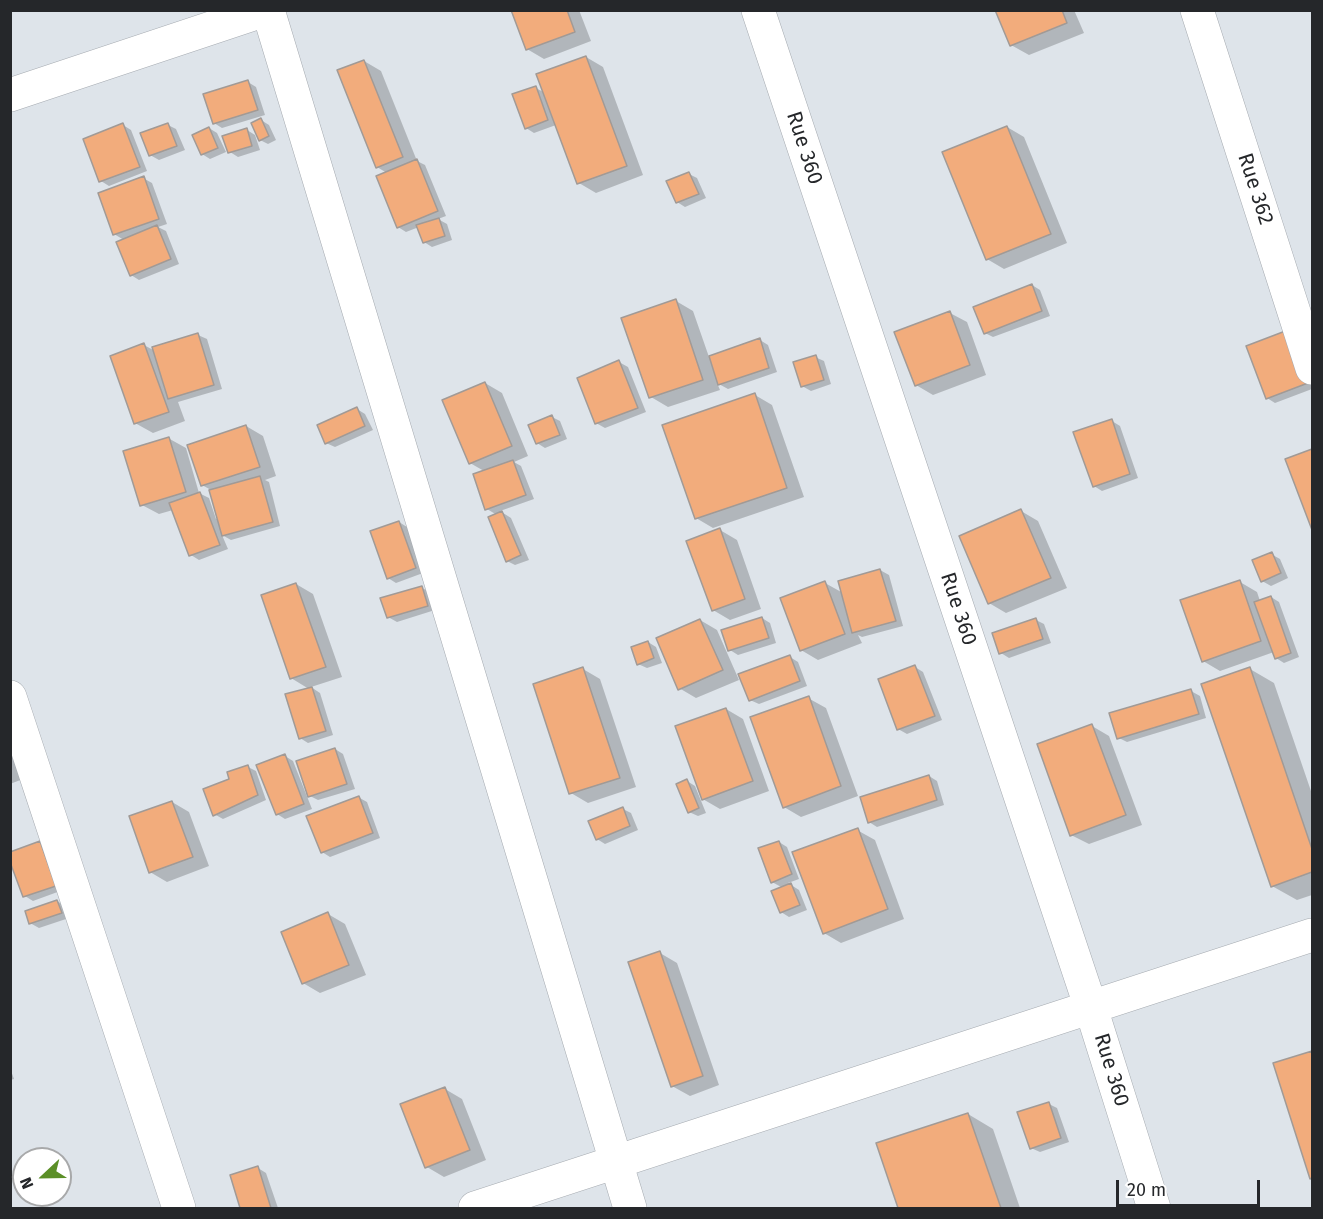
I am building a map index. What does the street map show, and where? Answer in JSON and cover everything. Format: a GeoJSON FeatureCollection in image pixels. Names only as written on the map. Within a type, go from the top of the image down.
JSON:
{"type":"FeatureCollection","features":[{"type":"Feature","properties":{"kind":"street"},"geometry":{"type":"LineString","coordinates":[[10,95],[267,10],[630,1209]]}},
{"type":"Feature","properties":{"kind":"street","name":"Rue 360"},"geometry":{"type":"LineString","coordinates":[[759,10],[1091,1008],[1154,1209]]}},
{"type":"Feature","properties":{"kind":"street","name":"Rue 362"},"geometry":{"type":"LineString","coordinates":[[1197,10],[1312,368]]}},
{"type":"Feature","properties":{"kind":"street"},"geometry":{"type":"LineString","coordinates":[[10,697],[179,1209]]}},
{"type":"Feature","properties":{"kind":"street"},"geometry":{"type":"LineString","coordinates":[[475,1209],[1312,935]]}},
{"type":"Feature","properties":{"kind":"building"},"geometry":{"type":"Polygon","coordinates":[[[511,10],[567,10],[575,32],[526,50],[511,10]]]}},
{"type":"Feature","properties":{"kind":"building"},"geometry":{"type":"Polygon","coordinates":[[[995,10],[1062,10],[1067,23],[1010,46],[995,10]]]}},
{"type":"Feature","properties":{"kind":"building"},"geometry":{"type":"Polygon","coordinates":[[[586,56],[627,166],[577,184],[536,74],[586,56]]]}},
{"type":"Feature","properties":{"kind":"building"},"geometry":{"type":"Polygon","coordinates":[[[364,60],[403,157],[376,168],[337,70],[364,60]]]}},
{"type":"Feature","properties":{"kind":"building"},"geometry":{"type":"Polygon","coordinates":[[[248,80],[258,110],[213,124],[203,94],[248,80]]]}},
{"type":"Feature","properties":{"kind":"building"},"geometry":{"type":"Polygon","coordinates":[[[536,86],[548,120],[525,129],[512,94],[536,86]]]}},
{"type":"Feature","properties":{"kind":"building"},"geometry":{"type":"Polygon","coordinates":[[[261,118],[269,136],[259,141],[251,123],[261,118]]]}},
{"type":"Feature","properties":{"kind":"building"},"geometry":{"type":"Polygon","coordinates":[[[123,123],[140,167],[99,182],[83,139],[123,123]]]}},
{"type":"Feature","properties":{"kind":"building"},"geometry":{"type":"Polygon","coordinates":[[[168,123],[177,146],[149,156],[140,133],[168,123]]]}},
{"type":"Feature","properties":{"kind":"building"},"geometry":{"type":"Polygon","coordinates":[[[1007,126],[1051,234],[986,260],[942,152],[1007,126]]]}},
{"type":"Feature","properties":{"kind":"building"},"geometry":{"type":"Polygon","coordinates":[[[209,127],[218,148],[201,155],[192,135],[209,127]]]}},
{"type":"Feature","properties":{"kind":"building"},"geometry":{"type":"Polygon","coordinates":[[[247,128],[252,146],[228,153],[222,136],[247,128]]]}},
{"type":"Feature","properties":{"kind":"building"},"geometry":{"type":"Polygon","coordinates":[[[417,159],[438,211],[397,228],[376,176],[417,159]]]}},
{"type":"Feature","properties":{"kind":"building"},"geometry":{"type":"Polygon","coordinates":[[[689,172],[699,194],[676,203],[666,181],[689,172]]]}},
{"type":"Feature","properties":{"kind":"building"},"geometry":{"type":"Polygon","coordinates":[[[144,176],[159,219],[113,235],[98,193],[144,176]]]}},
{"type":"Feature","properties":{"kind":"building"},"geometry":{"type":"Polygon","coordinates":[[[439,218],[445,236],[423,243],[416,225],[439,218]]]}},
{"type":"Feature","properties":{"kind":"building"},"geometry":{"type":"Polygon","coordinates":[[[157,225],[171,259],[130,276],[116,242],[157,225]]]}},
{"type":"Feature","properties":{"kind":"building"},"geometry":{"type":"Polygon","coordinates":[[[1032,284],[1042,311],[984,334],[973,307],[1032,284]]]}},
{"type":"Feature","properties":{"kind":"building"},"geometry":{"type":"Polygon","coordinates":[[[676,299],[703,380],[649,398],[621,318],[676,299]]]}},
{"type":"Feature","properties":{"kind":"building"},"geometry":{"type":"Polygon","coordinates":[[[950,311],[970,365],[915,386],[894,332],[950,311]]]}},
{"type":"Feature","properties":{"kind":"building"},"geometry":{"type":"Polygon","coordinates":[[[1288,330],[1308,383],[1266,399],[1246,346],[1288,330]]]}},
{"type":"Feature","properties":{"kind":"building"},"geometry":{"type":"Polygon","coordinates":[[[198,333],[214,385],[168,399],[152,347],[198,333]]]}},
{"type":"Feature","properties":{"kind":"building"},"geometry":{"type":"Polygon","coordinates":[[[760,338],[769,368],[718,385],[709,356],[760,338]]]}},
{"type":"Feature","properties":{"kind":"building"},"geometry":{"type":"Polygon","coordinates":[[[144,343],[169,412],[134,424],[110,356],[144,343]]]}},
{"type":"Feature","properties":{"kind":"building"},"geometry":{"type":"Polygon","coordinates":[[[816,355],[824,380],[801,387],[793,362],[816,355]]]}},
{"type":"Feature","properties":{"kind":"building"},"geometry":{"type":"Polygon","coordinates":[[[619,360],[638,408],[595,424],[577,378],[619,360]]]}},
{"type":"Feature","properties":{"kind":"building"},"geometry":{"type":"Polygon","coordinates":[[[485,382],[512,446],[469,464],[442,400],[485,382]]]}},
{"type":"Feature","properties":{"kind":"building"},"geometry":{"type":"Polygon","coordinates":[[[755,393],[787,488],[695,519],[662,425],[755,393]]]}},
{"type":"Feature","properties":{"kind":"building"},"geometry":{"type":"Polygon","coordinates":[[[357,407],[365,426],[325,444],[317,425],[357,407]]]}},
{"type":"Feature","properties":{"kind":"building"},"geometry":{"type":"Polygon","coordinates":[[[552,415],[560,435],[536,444],[528,425],[552,415]]]}},
{"type":"Feature","properties":{"kind":"building"},"geometry":{"type":"Polygon","coordinates":[[[1112,419],[1130,474],[1093,487],[1073,432],[1112,419]]]}},
{"type":"Feature","properties":{"kind":"building"},"geometry":{"type":"Polygon","coordinates":[[[246,425],[260,467],[201,486],[187,445],[246,425]]]}},
{"type":"Feature","properties":{"kind":"building"},"geometry":{"type":"Polygon","coordinates":[[[169,437],[186,492],[140,506],[123,451],[169,437]]]}},
{"type":"Feature","properties":{"kind":"building"},"geometry":{"type":"Polygon","coordinates":[[[1312,449],[1312,530],[1285,459],[1312,449]]]}},
{"type":"Feature","properties":{"kind":"building"},"geometry":{"type":"Polygon","coordinates":[[[513,460],[526,495],[485,510],[473,474],[513,460]]]}},
{"type":"Feature","properties":{"kind":"building"},"geometry":{"type":"Polygon","coordinates":[[[260,476],[273,522],[222,536],[209,490],[260,476]]]}},
{"type":"Feature","properties":{"kind":"building"},"geometry":{"type":"Polygon","coordinates":[[[200,492],[220,545],[189,556],[169,503],[200,492]]]}},
{"type":"Feature","properties":{"kind":"building"},"geometry":{"type":"Polygon","coordinates":[[[1021,509],[1051,578],[988,604],[959,536],[1021,509]]]}},
{"type":"Feature","properties":{"kind":"building"},"geometry":{"type":"Polygon","coordinates":[[[502,511],[521,555],[506,562],[488,517],[502,511]]]}},
{"type":"Feature","properties":{"kind":"building"},"geometry":{"type":"Polygon","coordinates":[[[399,521],[416,568],[387,579],[370,531],[399,521]]]}},
{"type":"Feature","properties":{"kind":"building"},"geometry":{"type":"Polygon","coordinates":[[[720,528],[745,599],[712,611],[686,541],[720,528]]]}},
{"type":"Feature","properties":{"kind":"building"},"geometry":{"type":"Polygon","coordinates":[[[1272,552],[1281,573],[1261,582],[1252,560],[1272,552]]]}},
{"type":"Feature","properties":{"kind":"building"},"geometry":{"type":"Polygon","coordinates":[[[880,569],[896,621],[852,633],[838,581],[880,569]]]}},
{"type":"Feature","properties":{"kind":"building"},"geometry":{"type":"Polygon","coordinates":[[[1240,580],[1261,641],[1202,662],[1180,600],[1240,580]]]}},
{"type":"Feature","properties":{"kind":"building"},"geometry":{"type":"Polygon","coordinates":[[[825,581],[845,634],[800,651],[780,598],[825,581]]]}},
{"type":"Feature","properties":{"kind":"building"},"geometry":{"type":"Polygon","coordinates":[[[296,583],[326,667],[290,679],[261,595],[296,583]]]}},
{"type":"Feature","properties":{"kind":"building"},"geometry":{"type":"Polygon","coordinates":[[[422,586],[428,606],[387,618],[380,598],[422,586]]]}},
{"type":"Feature","properties":{"kind":"building"},"geometry":{"type":"Polygon","coordinates":[[[1271,596],[1291,653],[1275,659],[1254,602],[1271,596]]]}},
{"type":"Feature","properties":{"kind":"building"},"geometry":{"type":"Polygon","coordinates":[[[762,617],[769,638],[728,651],[721,630],[762,617]]]}},
{"type":"Feature","properties":{"kind":"building"},"geometry":{"type":"Polygon","coordinates":[[[1036,618],[1043,639],[999,654],[992,633],[1036,618]]]}},
{"type":"Feature","properties":{"kind":"building"},"geometry":{"type":"Polygon","coordinates":[[[700,619],[723,670],[678,690],[656,638],[700,619]]]}},
{"type":"Feature","properties":{"kind":"building"},"geometry":{"type":"Polygon","coordinates":[[[648,641],[654,658],[637,665],[631,647],[648,641]]]}},
{"type":"Feature","properties":{"kind":"building"},"geometry":{"type":"Polygon","coordinates":[[[790,655],[800,681],[749,701],[738,674],[790,655]]]}},
{"type":"Feature","properties":{"kind":"building"},"geometry":{"type":"Polygon","coordinates":[[[915,665],[935,716],[897,730],[878,679],[915,665]]]}},
{"type":"Feature","properties":{"kind":"building"},"geometry":{"type":"Polygon","coordinates":[[[583,667],[620,778],[569,794],[533,684],[583,667]]]}},
{"type":"Feature","properties":{"kind":"building"},"geometry":{"type":"Polygon","coordinates":[[[1250,667],[1312,849],[1312,872],[1271,887],[1201,684],[1250,667]]]}},
{"type":"Feature","properties":{"kind":"building"},"geometry":{"type":"Polygon","coordinates":[[[312,687],[326,731],[299,739],[285,694],[312,687]]]}},
{"type":"Feature","properties":{"kind":"building"},"geometry":{"type":"Polygon","coordinates":[[[1191,689],[1199,714],[1117,739],[1109,713],[1191,689]]]}},
{"type":"Feature","properties":{"kind":"building"},"geometry":{"type":"Polygon","coordinates":[[[809,696],[841,786],[783,808],[750,717],[809,696]]]}},
{"type":"Feature","properties":{"kind":"building"},"geometry":{"type":"Polygon","coordinates":[[[726,708],[753,781],[702,800],[675,726],[726,708]]]}},
{"type":"Feature","properties":{"kind":"building"},"geometry":{"type":"Polygon","coordinates":[[[1092,724],[1126,815],[1070,836],[1037,744],[1092,724]]]}},
{"type":"Feature","properties":{"kind":"building"},"geometry":{"type":"Polygon","coordinates":[[[335,748],[347,784],[308,797],[296,761],[335,748]]]}},
{"type":"Feature","properties":{"kind":"building"},"geometry":{"type":"Polygon","coordinates":[[[285,754],[304,804],[276,815],[256,765],[285,754]]]}},
{"type":"Feature","properties":{"kind":"building"},"geometry":{"type":"Polygon","coordinates":[[[248,765],[258,795],[213,816],[203,789],[229,779],[227,772],[248,765]]]}},
{"type":"Feature","properties":{"kind":"building"},"geometry":{"type":"Polygon","coordinates":[[[929,775],[937,800],[868,823],[860,797],[929,775]]]}},
{"type":"Feature","properties":{"kind":"building"},"geometry":{"type":"Polygon","coordinates":[[[687,779],[699,808],[688,813],[676,784],[687,779]]]}},
{"type":"Feature","properties":{"kind":"building"},"geometry":{"type":"Polygon","coordinates":[[[359,796],[373,833],[321,853],[306,816],[359,796]]]}},
{"type":"Feature","properties":{"kind":"building"},"geometry":{"type":"Polygon","coordinates":[[[172,801],[193,857],[149,873],[129,816],[172,801]]]}},
{"type":"Feature","properties":{"kind":"building"},"geometry":{"type":"Polygon","coordinates":[[[623,807],[630,826],[596,840],[588,821],[623,807]]]}},
{"type":"Feature","properties":{"kind":"building"},"geometry":{"type":"Polygon","coordinates":[[[858,828],[888,909],[823,934],[792,852],[858,828]]]}},
{"type":"Feature","properties":{"kind":"building"},"geometry":{"type":"Polygon","coordinates":[[[40,841],[56,886],[23,897],[10,862],[10,852],[40,841]]]}},
{"type":"Feature","properties":{"kind":"building"},"geometry":{"type":"Polygon","coordinates":[[[779,841],[792,874],[771,883],[758,848],[779,841]]]}},
{"type":"Feature","properties":{"kind":"building"},"geometry":{"type":"Polygon","coordinates":[[[791,883],[800,905],[780,913],[771,891],[791,883]]]}},
{"type":"Feature","properties":{"kind":"building"},"geometry":{"type":"Polygon","coordinates":[[[57,900],[62,913],[29,924],[25,911],[57,900]]]}},
{"type":"Feature","properties":{"kind":"building"},"geometry":{"type":"Polygon","coordinates":[[[328,912],[349,965],[302,984],[281,932],[328,912]]]}},
{"type":"Feature","properties":{"kind":"building"},"geometry":{"type":"Polygon","coordinates":[[[660,951],[703,1076],[671,1087],[628,962],[660,951]]]}},
{"type":"Feature","properties":{"kind":"building"},"geometry":{"type":"Polygon","coordinates":[[[1312,1051],[1312,1178],[1310,1179],[1273,1063],[1312,1051]]]}},
{"type":"Feature","properties":{"kind":"building"},"geometry":{"type":"Polygon","coordinates":[[[445,1087],[470,1150],[425,1168],[400,1104],[445,1087]]]}},
{"type":"Feature","properties":{"kind":"building"},"geometry":{"type":"Polygon","coordinates":[[[1049,1102],[1061,1138],[1030,1149],[1017,1112],[1049,1102]]]}},
{"type":"Feature","properties":{"kind":"building"},"geometry":{"type":"Polygon","coordinates":[[[968,1113],[1001,1208],[898,1208],[876,1143],[968,1113]]]}},
{"type":"Feature","properties":{"kind":"building"},"geometry":{"type":"Polygon","coordinates":[[[258,1166],[271,1208],[240,1208],[230,1175],[258,1166]]]}}]}
